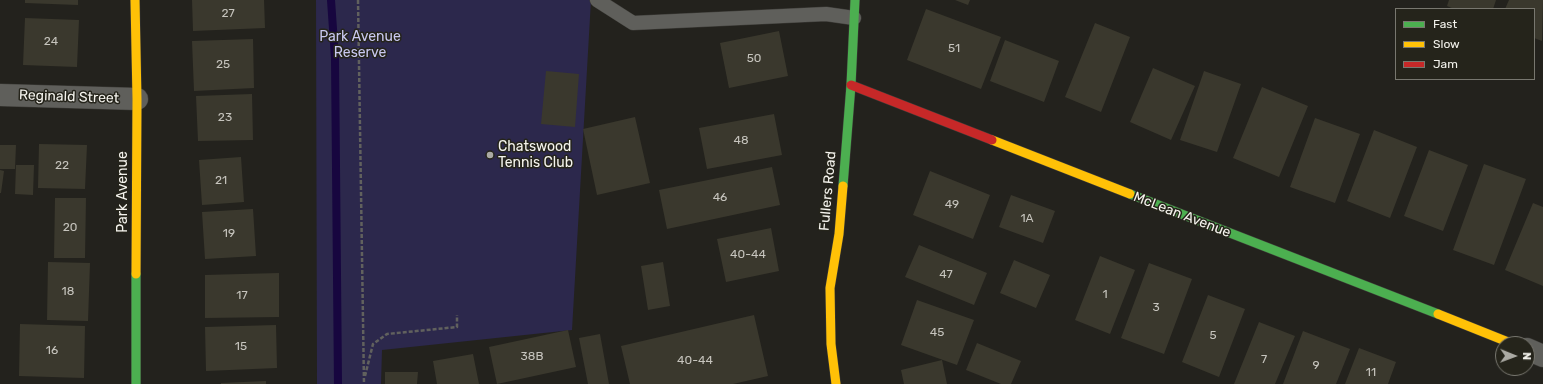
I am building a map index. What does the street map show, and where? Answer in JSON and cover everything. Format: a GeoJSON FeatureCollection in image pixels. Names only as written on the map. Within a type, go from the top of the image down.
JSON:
{"type":"FeatureCollection","features":[{"type":"Feature","properties":{"kind":"street","name":"Park Avenue"},"geometry":{"type":"LineString","coordinates":[[135,0],[138,99],[136,384]]}},
{"type":"Feature","properties":{"kind":"street","name":"Fullers Road"},"geometry":{"type":"LineString","coordinates":[[836,384],[831,344],[830,288],[839,234],[851,85],[855,0]]}},
{"type":"Feature","properties":{"kind":"street","name":"McLean Avenue"},"geometry":{"type":"LineString","coordinates":[[851,85],[1495,337]]}},
{"type":"Feature","properties":{"kind":"street","name":"Reginald Street"},"geometry":{"type":"LineString","coordinates":[[0,95],[138,99]]}},
{"type":"Feature","properties":{"kind":"lane"},"geometry":{"type":"LineString","coordinates":[[597,0],[633,23],[826,14],[854,18]]}},
{"type":"Feature","properties":{"kind":"path"},"geometry":{"type":"LineString","coordinates":[[358,0],[364,384]]}},
{"type":"Feature","properties":{"kind":"path"},"geometry":{"type":"LineString","coordinates":[[364,380],[373,344],[387,334],[457,327],[457,315]]}},
{"type":"Feature","properties":{"kind":"green space","name":"Chatswood Tennis Club"},"geometry":{"type":"Polygon","coordinates":[[[316,0],[591,0],[572,330],[382,350],[381,384],[317,384],[316,0]]]}},
{"type":"Feature","properties":{"kind":"building"},"geometry":{"type":"Polygon","coordinates":[[[25,0],[78,0],[78,5],[25,3],[25,0]]]}},
{"type":"Feature","properties":{"kind":"building"},"geometry":{"type":"Polygon","coordinates":[[[192,0],[264,0],[265,28],[193,31],[192,0]]]}},
{"type":"Feature","properties":{"kind":"building"},"geometry":{"type":"Polygon","coordinates":[[[955,0],[970,0],[968,5],[955,0]]]}},
{"type":"Feature","properties":{"kind":"building"},"geometry":{"type":"Polygon","coordinates":[[[1449,0],[1496,0],[1493,8],[1452,8],[1447,6],[1449,0]]]}},
{"type":"Feature","properties":{"kind":"building"},"geometry":{"type":"Polygon","coordinates":[[[1509,0],[1543,0],[1542,41],[1535,38],[1535,8],[1505,8],[1509,0]]]}},
{"type":"Feature","properties":{"kind":"building"},"geometry":{"type":"Polygon","coordinates":[[[926,9],[1001,37],[981,89],[907,60],[926,9]]]}},
{"type":"Feature","properties":{"kind":"building"},"geometry":{"type":"Polygon","coordinates":[[[25,18],[79,20],[77,67],[23,65],[25,18]]]}},
{"type":"Feature","properties":{"kind":"building"},"geometry":{"type":"Polygon","coordinates":[[[1095,23],[1130,37],[1101,112],[1065,97],[1095,23]]]}},
{"type":"Feature","properties":{"kind":"building"},"geometry":{"type":"Polygon","coordinates":[[[779,31],[788,76],[729,88],[720,43],[779,31]]]}},
{"type":"Feature","properties":{"kind":"building"},"geometry":{"type":"Polygon","coordinates":[[[253,39],[254,88],[194,91],[192,41],[253,39]]]}},
{"type":"Feature","properties":{"kind":"building"},"geometry":{"type":"Polygon","coordinates":[[[1005,40],[1059,61],[1044,102],[990,81],[1005,40]]]}},
{"type":"Feature","properties":{"kind":"building"},"geometry":{"type":"Polygon","coordinates":[[[1153,68],[1195,86],[1171,140],[1130,122],[1153,68]]]}},
{"type":"Feature","properties":{"kind":"building"},"geometry":{"type":"Polygon","coordinates":[[[546,71],[579,74],[575,127],[541,124],[546,71]]]}},
{"type":"Feature","properties":{"kind":"building"},"geometry":{"type":"Polygon","coordinates":[[[1204,71],[1241,84],[1217,152],[1180,140],[1204,71]]]}},
{"type":"Feature","properties":{"kind":"building"},"geometry":{"type":"Polygon","coordinates":[[[1262,87],[1308,106],[1279,177],[1233,158],[1262,87]]]}},
{"type":"Feature","properties":{"kind":"building"},"geometry":{"type":"Polygon","coordinates":[[[252,94],[253,140],[198,141],[196,96],[252,94]]]}},
{"type":"Feature","properties":{"kind":"building"},"geometry":{"type":"Polygon","coordinates":[[[774,114],[782,155],[707,169],[699,128],[774,114]]]}},
{"type":"Feature","properties":{"kind":"building"},"geometry":{"type":"Polygon","coordinates":[[[635,117],[650,183],[597,195],[583,129],[635,117]]]}},
{"type":"Feature","properties":{"kind":"building"},"geometry":{"type":"Polygon","coordinates":[[[1315,118],[1360,134],[1335,203],[1290,187],[1315,118]]]}},
{"type":"Feature","properties":{"kind":"building"},"geometry":{"type":"Polygon","coordinates":[[[1374,130],[1417,147],[1390,218],[1347,201],[1374,130]]]}},
{"type":"Feature","properties":{"kind":"building"},"geometry":{"type":"Polygon","coordinates":[[[39,144],[87,145],[85,189],[38,188],[39,144]]]}},
{"type":"Feature","properties":{"kind":"building"},"geometry":{"type":"Polygon","coordinates":[[[0,145],[16,145],[15,169],[0,169],[0,145]]]}},
{"type":"Feature","properties":{"kind":"building"},"geometry":{"type":"Polygon","coordinates":[[[1429,150],[1468,165],[1443,231],[1404,216],[1429,150]]]}},
{"type":"Feature","properties":{"kind":"building"},"geometry":{"type":"Polygon","coordinates":[[[241,157],[244,202],[202,205],[199,160],[241,157]]]}},
{"type":"Feature","properties":{"kind":"building"},"geometry":{"type":"Polygon","coordinates":[[[1484,164],[1526,179],[1494,265],[1453,250],[1484,164]]]}},
{"type":"Feature","properties":{"kind":"building"},"geometry":{"type":"Polygon","coordinates":[[[16,165],[34,165],[33,195],[15,194],[16,165]]]}},
{"type":"Feature","properties":{"kind":"building"},"geometry":{"type":"Polygon","coordinates":[[[772,167],[780,205],[667,229],[659,190],[772,167]]]}},
{"type":"Feature","properties":{"kind":"building"},"geometry":{"type":"Polygon","coordinates":[[[0,170],[4,171],[1,193],[0,193],[0,170]]]}},
{"type":"Feature","properties":{"kind":"building"},"geometry":{"type":"Polygon","coordinates":[[[930,171],[990,195],[973,239],[913,215],[930,171]]]}},
{"type":"Feature","properties":{"kind":"building"},"geometry":{"type":"Polygon","coordinates":[[[1011,195],[1055,211],[1043,243],[999,227],[1011,195]]]}},
{"type":"Feature","properties":{"kind":"building"},"geometry":{"type":"Polygon","coordinates":[[[55,198],[86,198],[85,258],[54,258],[55,198]]]}},
{"type":"Feature","properties":{"kind":"building"},"geometry":{"type":"Polygon","coordinates":[[[1533,203],[1543,207],[1543,286],[1505,270],[1533,203]]]}},
{"type":"Feature","properties":{"kind":"building"},"geometry":{"type":"Polygon","coordinates":[[[253,209],[256,256],[205,259],[202,212],[253,209]]]}},
{"type":"Feature","properties":{"kind":"building"},"geometry":{"type":"Polygon","coordinates":[[[771,228],[779,271],[726,282],[717,239],[771,228]]]}},
{"type":"Feature","properties":{"kind":"building"},"geometry":{"type":"Polygon","coordinates":[[[919,245],[987,273],[974,305],[905,277],[919,245]]]}},
{"type":"Feature","properties":{"kind":"building"},"geometry":{"type":"Polygon","coordinates":[[[1100,256],[1135,270],[1110,334],[1075,320],[1100,256]]]}},
{"type":"Feature","properties":{"kind":"building"},"geometry":{"type":"Polygon","coordinates":[[[1014,260],[1050,275],[1036,308],[1000,293],[1014,260]]]}},
{"type":"Feature","properties":{"kind":"building"},"geometry":{"type":"Polygon","coordinates":[[[48,262],[90,263],[88,321],[47,320],[48,262]]]}},
{"type":"Feature","properties":{"kind":"building"},"geometry":{"type":"Polygon","coordinates":[[[663,262],[670,306],[648,310],[641,266],[663,262]]]}},
{"type":"Feature","properties":{"kind":"building"},"geometry":{"type":"Polygon","coordinates":[[[1149,263],[1192,279],[1164,354],[1121,338],[1149,263]]]}},
{"type":"Feature","properties":{"kind":"building"},"geometry":{"type":"Polygon","coordinates":[[[279,273],[279,317],[205,318],[205,275],[279,273]]]}},
{"type":"Feature","properties":{"kind":"building"},"geometry":{"type":"Polygon","coordinates":[[[1208,295],[1245,309],[1219,377],[1182,362],[1208,295]]]}},
{"type":"Feature","properties":{"kind":"building"},"geometry":{"type":"Polygon","coordinates":[[[917,300],[974,320],[957,365],[901,345],[917,300]]]}},
{"type":"Feature","properties":{"kind":"building"},"geometry":{"type":"Polygon","coordinates":[[[754,315],[768,376],[733,384],[630,384],[621,346],[754,315]]]}},
{"type":"Feature","properties":{"kind":"building"},"geometry":{"type":"Polygon","coordinates":[[[1259,322],[1295,336],[1275,384],[1234,384],[1259,322]]]}},
{"type":"Feature","properties":{"kind":"building"},"geometry":{"type":"Polygon","coordinates":[[[20,324],[85,326],[84,378],[19,376],[20,324]]]}},
{"type":"Feature","properties":{"kind":"building"},"geometry":{"type":"Polygon","coordinates":[[[276,325],[277,368],[206,371],[205,327],[276,325]]]}},
{"type":"Feature","properties":{"kind":"building"},"geometry":{"type":"Polygon","coordinates":[[[568,330],[576,367],[497,384],[489,347],[568,330]]]}},
{"type":"Feature","properties":{"kind":"building"},"geometry":{"type":"Polygon","coordinates":[[[1303,331],[1350,349],[1336,384],[1283,384],[1303,331]]]}},
{"type":"Feature","properties":{"kind":"building"},"geometry":{"type":"Polygon","coordinates":[[[600,334],[609,384],[588,384],[579,338],[600,334]]]}},
{"type":"Feature","properties":{"kind":"building"},"geometry":{"type":"Polygon","coordinates":[[[977,343],[1021,361],[1011,384],[1001,384],[966,370],[977,343]]]}},
{"type":"Feature","properties":{"kind":"building"},"geometry":{"type":"Polygon","coordinates":[[[1359,348],[1396,362],[1388,384],[1345,384],[1359,348]]]}},
{"type":"Feature","properties":{"kind":"building"},"geometry":{"type":"Polygon","coordinates":[[[473,354],[479,384],[437,384],[433,361],[473,354]]]}},
{"type":"Feature","properties":{"kind":"building"},"geometry":{"type":"Polygon","coordinates":[[[942,360],[947,384],[904,384],[901,370],[942,360]]]}},
{"type":"Feature","properties":{"kind":"building"},"geometry":{"type":"Polygon","coordinates":[[[385,372],[418,372],[417,384],[385,384],[385,372]]]}},
{"type":"Feature","properties":{"kind":"building"},"geometry":{"type":"Polygon","coordinates":[[[266,381],[266,384],[221,384],[221,383],[266,381]]]}},
{"type":"Feature","properties":{"kind":"waterway"},"geometry":{"type":"LineString","coordinates":[[331,0],[335,58],[338,384]]}},
{"type":"Feature","properties":{"kind":"traffic: fast"},"geometry":{"type":"LineString","coordinates":[[843,186],[851,85],[855,0]]}},
{"type":"Feature","properties":{"kind":"traffic: fast"},"geometry":{"type":"LineString","coordinates":[[1130,194],[1438,314]]}},
{"type":"Feature","properties":{"kind":"traffic: fast"},"geometry":{"type":"LineString","coordinates":[[136,274],[136,384]]}},
{"type":"Feature","properties":{"kind":"traffic: slow"},"geometry":{"type":"LineString","coordinates":[[135,0],[137,99],[136,274]]}},
{"type":"Feature","properties":{"kind":"traffic: slow"},"geometry":{"type":"LineString","coordinates":[[992,140],[1130,194]]}},
{"type":"Feature","properties":{"kind":"traffic: slow"},"geometry":{"type":"LineString","coordinates":[[836,384],[831,344],[830,288],[839,234],[843,186]]}},
{"type":"Feature","properties":{"kind":"traffic: slow"},"geometry":{"type":"LineString","coordinates":[[1438,314],[1495,337]]}},
{"type":"Feature","properties":{"kind":"traffic: jam"},"geometry":{"type":"LineString","coordinates":[[851,85],[992,140]]}},
{"type":"Feature","properties":{"kind":"place","name":"Chatswood Tennis Club"},"geometry":{"type":"Point","coordinates":[490,155]}},
{"type":"Feature","properties":{"kind":"park label","name":"Park Avenue Reserve"},"geometry":{"type":"Point","coordinates":[360,46]}}]}
